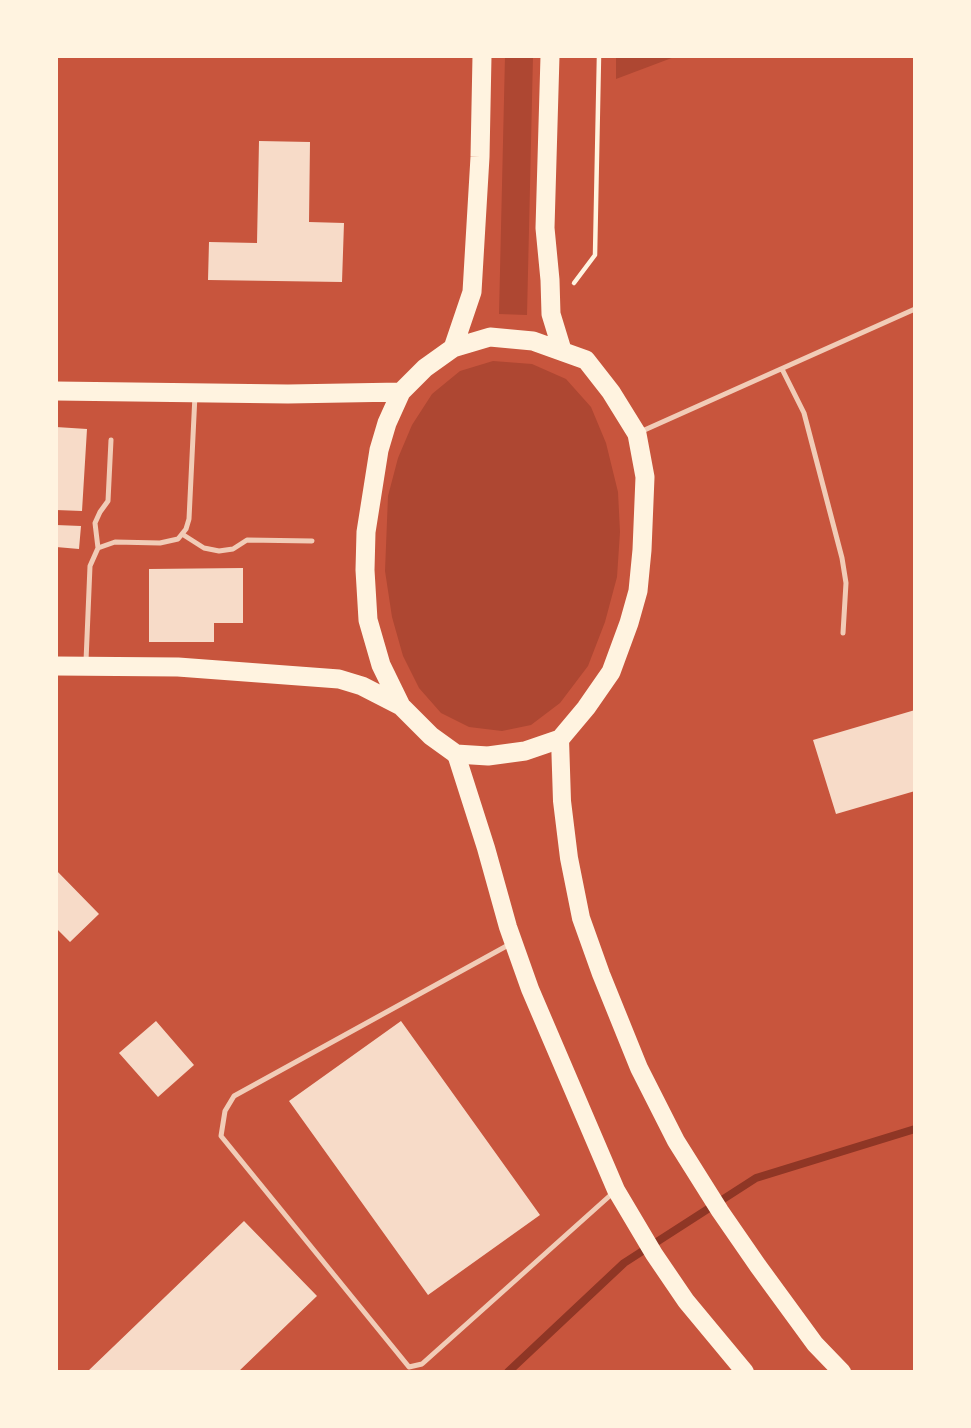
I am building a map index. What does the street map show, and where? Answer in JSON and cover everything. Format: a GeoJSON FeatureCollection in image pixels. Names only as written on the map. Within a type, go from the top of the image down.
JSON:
{"type":"FeatureCollection","features":[{"type":"Feature","properties":{"kind":"highway"},"geometry":{"type":"LineString","coordinates":[[453,348],[472,292],[480,157],[482,56]]}},
{"type":"Feature","properties":{"kind":"highway"},"geometry":{"type":"LineString","coordinates":[[550,56],[545,228],[551,314],[562,350]]}},
{"type":"Feature","properties":{"kind":"highway"},"geometry":{"type":"LineString","coordinates":[[56,666],[178,667],[339,679],[362,686],[401,706],[431,736],[456,754],[488,756],[525,751],[560,739],[611,672],[638,591],[643,537],[645,477],[637,434],[611,392],[586,360],[533,341],[490,337],[453,348],[425,368],[401,392],[387,423],[372,483],[366,531],[365,570],[368,620],[381,665],[401,706]]}},
{"type":"Feature","properties":{"kind":"highway"},"geometry":{"type":"LineString","coordinates":[[56,391],[288,394],[401,392]]}},
{"type":"Feature","properties":{"kind":"main road"},"geometry":{"type":"LineString","coordinates":[[560,739],[562,801],[569,858],[581,918],[639,1068],[676,1141],[758,1266],[815,1344],[842,1372]]}},
{"type":"Feature","properties":{"kind":"main road"},"geometry":{"type":"LineString","coordinates":[[456,754],[530,989],[616,1190],[686,1301],[745,1372]]}},
{"type":"Feature","properties":{"kind":"lane"},"geometry":{"type":"LineString","coordinates":[[637,434],[915,309]]}},
{"type":"Feature","properties":{"kind":"lane"},"geometry":{"type":"LineString","coordinates":[[782,369],[804,413],[842,558],[846,583],[843,633]]}},
{"type":"Feature","properties":{"kind":"lane"},"geometry":{"type":"LineString","coordinates":[[97,548],[115,542],[159,543],[178,539],[186,529],[189,519],[195,392]]}},
{"type":"Feature","properties":{"kind":"lane"},"geometry":{"type":"LineString","coordinates":[[85,666],[90,566],[97,548],[94,523],[108,501],[111,440]]}},
{"type":"Feature","properties":{"kind":"lane"},"geometry":{"type":"LineString","coordinates":[[182,534],[204,548],[219,551],[233,549],[247,540],[312,541]]}},
{"type":"Feature","properties":{"kind":"lane"},"geometry":{"type":"LineString","coordinates":[[514,942],[234,1096],[225,1111],[221,1136],[409,1367],[422,1364],[616,1190]]}},
{"type":"Feature","properties":{"kind":"path"},"geometry":{"type":"LineString","coordinates":[[551,314],[595,255],[599,56]]}},
{"type":"Feature","properties":{"kind":"shaded area"},"geometry":{"type":"Polygon","coordinates":[[[505,56],[533,56],[527,315],[499,314],[505,56]]]}},
{"type":"Feature","properties":{"kind":"shaded area"},"geometry":{"type":"Polygon","coordinates":[[[616,56],[677,56],[616,79],[616,56]]]}},
{"type":"Feature","properties":{"kind":"shaded area"},"geometry":{"type":"Polygon","coordinates":[[[493,361],[532,364],[566,379],[591,407],[606,443],[618,492],[620,532],[617,577],[605,622],[588,666],[560,703],[531,725],[502,731],[469,727],[441,713],[419,688],[403,656],[392,617],[385,571],[388,496],[398,458],[412,425],[432,394],[460,371],[493,361]]]}},
{"type":"Feature","properties":{"kind":"building"},"geometry":{"type":"Polygon","coordinates":[[[259,141],[310,142],[309,222],[344,223],[342,282],[208,280],[209,242],[257,243],[259,141]]]}},
{"type":"Feature","properties":{"kind":"building"},"geometry":{"type":"Polygon","coordinates":[[[56,427],[87,429],[82,511],[56,510],[56,427]]]}},
{"type":"Feature","properties":{"kind":"building"},"geometry":{"type":"Polygon","coordinates":[[[56,525],[81,526],[79,549],[56,547],[56,525]]]}},
{"type":"Feature","properties":{"kind":"building"},"geometry":{"type":"Polygon","coordinates":[[[243,568],[243,623],[214,623],[214,642],[149,642],[149,569],[243,568]]]}},
{"type":"Feature","properties":{"kind":"building"},"geometry":{"type":"Polygon","coordinates":[[[915,710],[915,791],[836,814],[813,740],[915,710]]]}},
{"type":"Feature","properties":{"kind":"building"},"geometry":{"type":"Polygon","coordinates":[[[56,870],[99,914],[70,942],[56,928],[56,870]]]}},
{"type":"Feature","properties":{"kind":"building"},"geometry":{"type":"Polygon","coordinates":[[[156,1021],[194,1065],[158,1097],[119,1053],[156,1021]]]}},
{"type":"Feature","properties":{"kind":"building"},"geometry":{"type":"Polygon","coordinates":[[[401,1021],[540,1215],[428,1295],[289,1101],[401,1021]]]}},
{"type":"Feature","properties":{"kind":"building"},"geometry":{"type":"Polygon","coordinates":[[[244,1221],[317,1296],[238,1372],[87,1372],[244,1221]]]}},
{"type":"Feature","properties":{"kind":"waterway"},"geometry":{"type":"LineString","coordinates":[[508,1372],[624,1263],[756,1178],[915,1129]]}}]}
